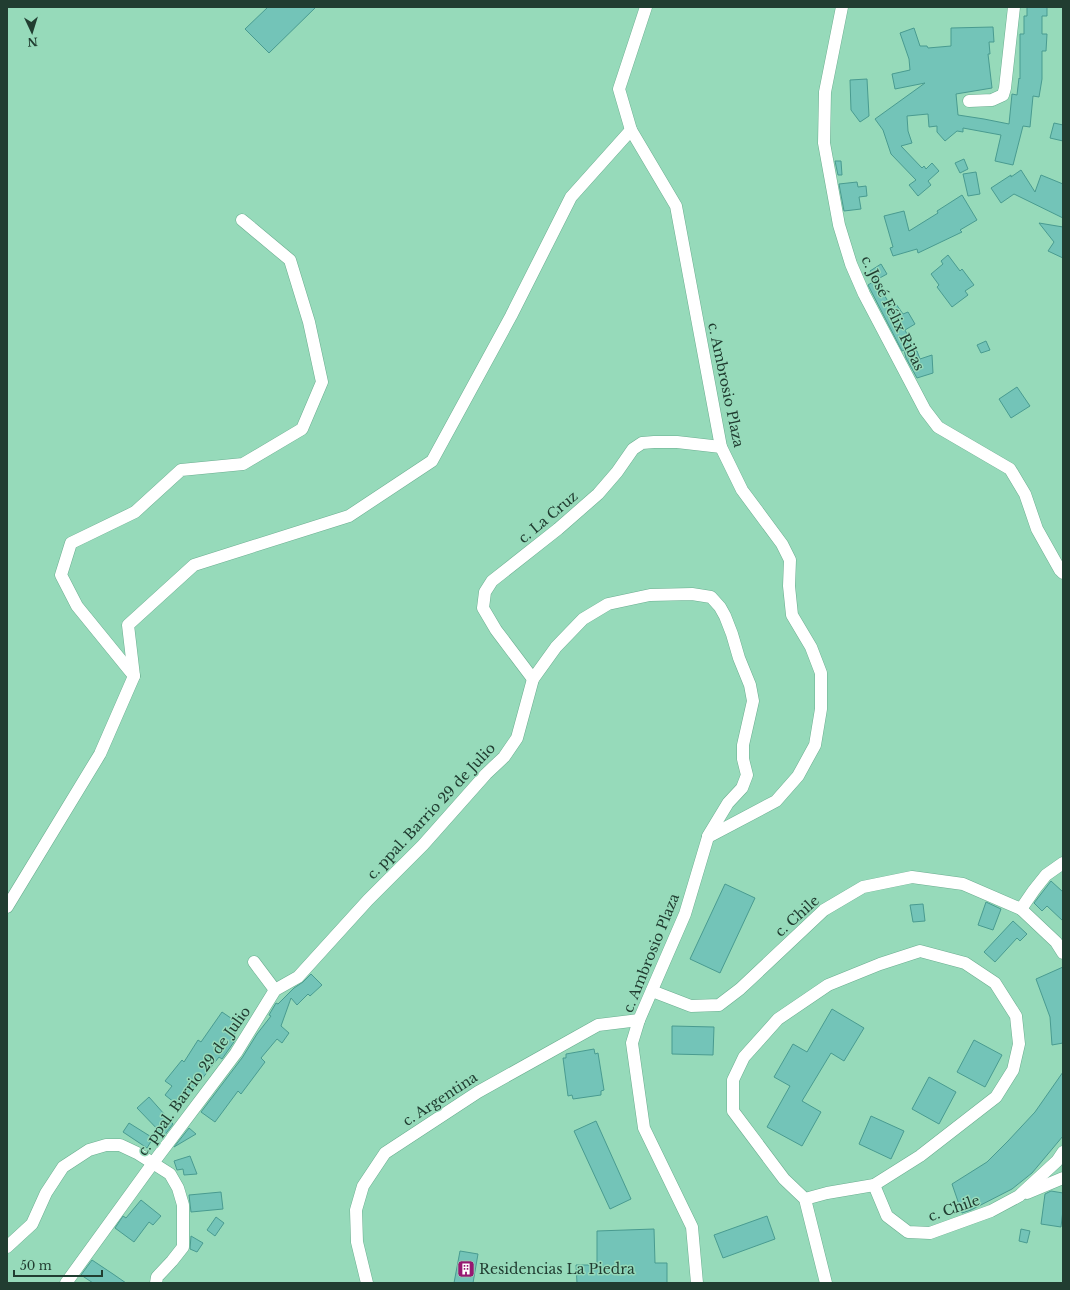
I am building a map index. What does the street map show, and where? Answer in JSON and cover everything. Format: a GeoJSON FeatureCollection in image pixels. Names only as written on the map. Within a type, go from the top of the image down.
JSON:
{"type":"FeatureCollection","features":[{"type":"Feature","properties":{"kind":"street","name":"c. Ambrosio Plaza"},"geometry":{"type":"LineString","coordinates":[[646,7],[619,89],[631,130],[676,206],[721,447],[742,490],[782,544],[790,560],[789,586],[792,615],[811,648],[821,673],[821,709],[815,745],[798,776],[776,801],[708,837],[685,914],[639,1020],[632,1043],[644,1128],[692,1227],[697,1283]]}},
{"type":"Feature","properties":{"kind":"street","name":"c. José Félix Ribas"},"geometry":{"type":"LineString","coordinates":[[842,7],[826,92],[824,143],[839,225],[851,264],[864,294],[925,410],[938,427],[1010,469],[1026,494],[1037,529],[1063,573]]}},
{"type":"Feature","properties":{"kind":"street"},"geometry":{"type":"LineString","coordinates":[[969,101],[992,100],[1002,95],[1005,88],[1014,7]]}},
{"type":"Feature","properties":{"kind":"street"},"geometry":{"type":"LineString","coordinates":[[7,907],[100,754],[134,676],[128,625],[194,565],[350,516],[432,461],[511,316],[570,197],[631,130]]}},
{"type":"Feature","properties":{"kind":"street"},"geometry":{"type":"LineString","coordinates":[[134,676],[77,606],[61,575],[71,543],[135,512],[181,470],[243,464],[302,429],[322,382],[309,322],[290,260],[242,220]]}},
{"type":"Feature","properties":{"kind":"street","name":"c. La Cruz"},"geometry":{"type":"LineString","coordinates":[[534,679],[496,630],[483,608],[485,592],[492,581],[558,529],[598,494],[617,472],[633,449],[642,443],[677,442],[721,447]]}},
{"type":"Feature","properties":{"kind":"street","name":"c. ppal. Barrio 29 de Julio"},"geometry":{"type":"LineString","coordinates":[[66,1283],[236,1052],[275,990],[298,977],[368,900],[423,846],[486,774],[504,758],[517,738],[534,679],[556,647],[583,619],[608,604],[650,595],[692,594],[711,597],[720,607],[725,616],[750,685],[753,701],[743,745],[743,759],[747,775],[742,788],[728,803],[708,837]]}},
{"type":"Feature","properties":{"kind":"street"},"geometry":{"type":"LineString","coordinates":[[1021,909],[1046,875],[1063,863]]}},
{"type":"Feature","properties":{"kind":"street","name":"c. Chile"},"geometry":{"type":"LineString","coordinates":[[652,991],[691,1006],[719,1005],[740,989],[824,910],[863,886],[912,877],[963,884],[1021,909],[1056,942],[1063,953]]}},
{"type":"Feature","properties":{"kind":"street"},"geometry":{"type":"LineString","coordinates":[[805,1199],[827,1193],[874,1185],[920,1156],[996,1097],[1013,1070],[1019,1044],[1016,1016],[994,983],[965,964],[920,951],[880,964],[828,985],[778,1019],[744,1057],[733,1080],[733,1111],[784,1179],[805,1199],[826,1283]]}},
{"type":"Feature","properties":{"kind":"street"},"geometry":{"type":"LineString","coordinates":[[254,962],[275,990]]}},
{"type":"Feature","properties":{"kind":"street","name":"c. Argentina"},"geometry":{"type":"LineString","coordinates":[[367,1283],[358,1242],[356,1210],[363,1186],[385,1153],[478,1092],[598,1025],[639,1020]]}},
{"type":"Feature","properties":{"kind":"street"},"geometry":{"type":"LineString","coordinates":[[7,1247],[32,1224],[46,1193],[63,1167],[89,1150],[106,1145],[120,1145],[138,1153],[170,1174],[178,1188],[183,1205],[183,1247],[157,1277],[156,1283]]}},
{"type":"Feature","properties":{"kind":"street","name":"c. Chile"},"geometry":{"type":"LineString","coordinates":[[1019,1196],[1058,1161],[1063,1152]]}},
{"type":"Feature","properties":{"kind":"street","name":"c. Chile"},"geometry":{"type":"LineString","coordinates":[[874,1185],[887,1216],[908,1232],[930,1233],[991,1211],[1019,1196],[1063,1178]]}},
{"type":"Feature","properties":{"kind":"building"},"geometry":{"type":"Polygon","coordinates":[[[268,7],[316,7],[269,53],[245,29],[268,7]]]}},
{"type":"Feature","properties":{"kind":"building"},"geometry":{"type":"Polygon","coordinates":[[[1027,7],[1047,7],[1047,16],[1042,16],[1042,34],[1047,34],[1046,51],[1042,51],[1042,79],[1039,97],[1033,96],[1030,127],[1023,126],[1013,165],[995,161],[1001,135],[963,128],[963,132],[957,131],[945,141],[937,132],[937,126],[929,127],[928,114],[907,116],[908,131],[912,143],[901,146],[922,168],[924,166],[926,169],[932,163],[939,171],[928,181],[931,185],[918,196],[909,185],[916,180],[891,154],[883,130],[875,119],[925,83],[895,89],[892,74],[910,70],[909,59],[900,33],[914,28],[920,46],[927,46],[928,48],[951,46],[951,28],[993,27],[994,42],[989,42],[990,54],[988,54],[992,88],[956,94],[958,115],[1009,124],[1012,94],[1017,95],[1019,78],[1020,79],[1020,34],[1024,34],[1024,16],[1027,16],[1027,7]]]}},
{"type":"Feature","properties":{"kind":"building"},"geometry":{"type":"Polygon","coordinates":[[[867,79],[869,116],[860,122],[851,110],[850,80],[867,79]]]}},
{"type":"Feature","properties":{"kind":"building"},"geometry":{"type":"Polygon","coordinates":[[[1054,123],[1063,125],[1063,141],[1050,138],[1054,123]]]}},
{"type":"Feature","properties":{"kind":"building"},"geometry":{"type":"Polygon","coordinates":[[[964,159],[968,169],[960,173],[955,163],[964,159]]]}},
{"type":"Feature","properties":{"kind":"building"},"geometry":{"type":"Polygon","coordinates":[[[835,161],[841,161],[842,175],[838,175],[835,161]]]}},
{"type":"Feature","properties":{"kind":"building"},"geometry":{"type":"Polygon","coordinates":[[[1021,170],[1035,192],[1041,175],[1063,184],[1063,218],[1014,194],[1001,203],[991,188],[1021,170]]]}},
{"type":"Feature","properties":{"kind":"building"},"geometry":{"type":"Polygon","coordinates":[[[976,172],[980,194],[968,196],[963,174],[976,172]]]}},
{"type":"Feature","properties":{"kind":"building"},"geometry":{"type":"Polygon","coordinates":[[[857,182],[858,187],[866,186],[867,196],[859,197],[861,209],[844,211],[839,184],[857,182]]]}},
{"type":"Feature","properties":{"kind":"building"},"geometry":{"type":"Polygon","coordinates":[[[962,195],[977,220],[960,230],[962,232],[918,253],[917,249],[893,256],[890,248],[893,247],[884,216],[904,211],[909,231],[938,213],[937,211],[962,195]]]}},
{"type":"Feature","properties":{"kind":"building"},"geometry":{"type":"Polygon","coordinates":[[[1039,223],[1063,227],[1063,258],[1048,251],[1054,242],[1039,223]]]}},
{"type":"Feature","properties":{"kind":"building"},"geometry":{"type":"Polygon","coordinates":[[[948,255],[960,271],[962,269],[974,285],[965,291],[968,295],[952,307],[937,287],[939,285],[931,274],[943,264],[941,261],[948,255]]]}},
{"type":"Feature","properties":{"kind":"building"},"geometry":{"type":"Polygon","coordinates":[[[881,264],[887,274],[876,280],[870,271],[881,264]]]}},
{"type":"Feature","properties":{"kind":"building"},"geometry":{"type":"Polygon","coordinates":[[[876,280],[891,307],[896,304],[903,314],[908,312],[915,324],[905,330],[920,359],[932,355],[933,373],[917,378],[906,358],[904,350],[902,351],[868,285],[876,280]]]}},
{"type":"Feature","properties":{"kind":"building"},"geometry":{"type":"Polygon","coordinates":[[[986,341],[990,350],[981,353],[977,345],[986,341]]]}},
{"type":"Feature","properties":{"kind":"building"},"geometry":{"type":"Polygon","coordinates":[[[1017,387],[1030,406],[1011,418],[999,399],[1017,387]]]}},
{"type":"Feature","properties":{"kind":"building"},"geometry":{"type":"Polygon","coordinates":[[[1051,881],[1063,892],[1063,921],[1047,906],[1042,911],[1034,903],[1051,881]]]}},
{"type":"Feature","properties":{"kind":"building"},"geometry":{"type":"Polygon","coordinates":[[[725,884],[755,898],[720,973],[690,959],[725,884]]]}},
{"type":"Feature","properties":{"kind":"building"},"geometry":{"type":"Polygon","coordinates":[[[986,902],[1001,909],[993,930],[978,925],[986,902]]]}},
{"type":"Feature","properties":{"kind":"building"},"geometry":{"type":"Polygon","coordinates":[[[923,904],[925,921],[913,922],[910,905],[923,904]]]}},
{"type":"Feature","properties":{"kind":"building"},"geometry":{"type":"Polygon","coordinates":[[[1013,921],[1027,934],[1020,941],[1017,938],[995,962],[984,952],[1013,921]]]}},
{"type":"Feature","properties":{"kind":"building"},"geometry":{"type":"Polygon","coordinates":[[[1063,967],[1063,1043],[1052,1045],[1050,1017],[1036,979],[1063,967]]]}},
{"type":"Feature","properties":{"kind":"building"},"geometry":{"type":"Polygon","coordinates":[[[311,974],[322,985],[310,996],[308,994],[297,1005],[291,998],[281,1026],[289,1033],[282,1043],[277,1039],[261,1058],[265,1062],[241,1094],[238,1091],[215,1122],[201,1112],[242,1058],[257,1034],[271,1016],[269,1015],[276,1003],[278,1004],[311,974]]]}},
{"type":"Feature","properties":{"kind":"building"},"geometry":{"type":"Polygon","coordinates":[[[832,1009],[864,1028],[844,1061],[831,1053],[802,1101],[821,1112],[802,1146],[767,1127],[790,1086],[774,1077],[793,1044],[807,1052],[832,1009]]]}},
{"type":"Feature","properties":{"kind":"building"},"geometry":{"type":"Polygon","coordinates":[[[222,1012],[241,1025],[233,1036],[236,1039],[222,1059],[219,1057],[180,1107],[165,1095],[172,1086],[165,1081],[182,1060],[184,1062],[198,1040],[201,1042],[222,1012]]]}},
{"type":"Feature","properties":{"kind":"building"},"geometry":{"type":"Polygon","coordinates":[[[672,1026],[714,1027],[713,1055],[672,1054],[672,1026]]]}},
{"type":"Feature","properties":{"kind":"building"},"geometry":{"type":"Polygon","coordinates":[[[974,1040],[1002,1055],[985,1087],[957,1072],[974,1040]]]}},
{"type":"Feature","properties":{"kind":"building"},"geometry":{"type":"Polygon","coordinates":[[[594,1049],[595,1054],[598,1053],[604,1090],[601,1091],[601,1095],[573,1099],[572,1095],[568,1096],[563,1058],[566,1058],[566,1054],[594,1049]]]}},
{"type":"Feature","properties":{"kind":"building"},"geometry":{"type":"Polygon","coordinates":[[[1063,1072],[1063,1136],[1032,1173],[1012,1189],[962,1213],[952,1184],[987,1162],[1008,1141],[1035,1112],[1063,1072]]]}},
{"type":"Feature","properties":{"kind":"building"},"geometry":{"type":"Polygon","coordinates":[[[929,1077],[956,1092],[939,1124],[912,1109],[929,1077]]]}},
{"type":"Feature","properties":{"kind":"building"},"geometry":{"type":"Polygon","coordinates":[[[149,1097],[173,1124],[164,1136],[137,1108],[149,1097]]]}},
{"type":"Feature","properties":{"kind":"building"},"geometry":{"type":"Polygon","coordinates":[[[871,1116],[904,1131],[891,1159],[859,1144],[871,1116]]]}},
{"type":"Feature","properties":{"kind":"building"},"geometry":{"type":"Polygon","coordinates":[[[596,1121],[631,1199],[610,1209],[574,1131],[596,1121]]]}},
{"type":"Feature","properties":{"kind":"building"},"geometry":{"type":"Polygon","coordinates":[[[129,1123],[153,1138],[147,1148],[123,1132],[129,1123]]]}},
{"type":"Feature","properties":{"kind":"building"},"geometry":{"type":"Polygon","coordinates":[[[189,1128],[196,1134],[174,1147],[189,1128]]]}},
{"type":"Feature","properties":{"kind":"building"},"geometry":{"type":"Polygon","coordinates":[[[190,1156],[197,1174],[184,1175],[183,1169],[177,1170],[174,1161],[190,1156]]]}},
{"type":"Feature","properties":{"kind":"building"},"geometry":{"type":"Polygon","coordinates":[[[1051,1191],[1063,1193],[1061,1227],[1041,1224],[1045,1194],[1051,1191]]]}},
{"type":"Feature","properties":{"kind":"building"},"geometry":{"type":"Polygon","coordinates":[[[221,1192],[223,1209],[191,1212],[189,1195],[221,1192]]]}},
{"type":"Feature","properties":{"kind":"building"},"geometry":{"type":"Polygon","coordinates":[[[141,1200],[161,1216],[153,1225],[149,1222],[134,1242],[115,1228],[123,1216],[126,1218],[141,1200]]]}},
{"type":"Feature","properties":{"kind":"building"},"geometry":{"type":"Polygon","coordinates":[[[767,1216],[775,1239],[723,1258],[714,1235],[767,1216]]]}},
{"type":"Feature","properties":{"kind":"building"},"geometry":{"type":"Polygon","coordinates":[[[216,1217],[224,1223],[215,1236],[207,1230],[216,1217]]]}},
{"type":"Feature","properties":{"kind":"building"},"geometry":{"type":"Polygon","coordinates":[[[654,1229],[655,1263],[667,1263],[667,1283],[577,1283],[576,1265],[597,1265],[597,1231],[654,1229]]]}},
{"type":"Feature","properties":{"kind":"building"},"geometry":{"type":"Polygon","coordinates":[[[1021,1229],[1030,1231],[1027,1243],[1019,1241],[1021,1229]]]}},
{"type":"Feature","properties":{"kind":"building"},"geometry":{"type":"Polygon","coordinates":[[[191,1236],[203,1243],[197,1252],[190,1249],[191,1236]]]}},
{"type":"Feature","properties":{"kind":"building","name":"Residencias La Piedra"},"geometry":{"type":"Polygon","coordinates":[[[460,1251],[478,1254],[473,1283],[454,1283],[460,1251]]]}},
{"type":"Feature","properties":{"kind":"building"},"geometry":{"type":"Polygon","coordinates":[[[92,1260],[126,1283],[93,1283],[81,1275],[92,1260]]]}},
{"type":"Feature","properties":{"kind":"place","name":"Residencias La Piedra"},"geometry":{"type":"Point","coordinates":[466,1269]}}]}
